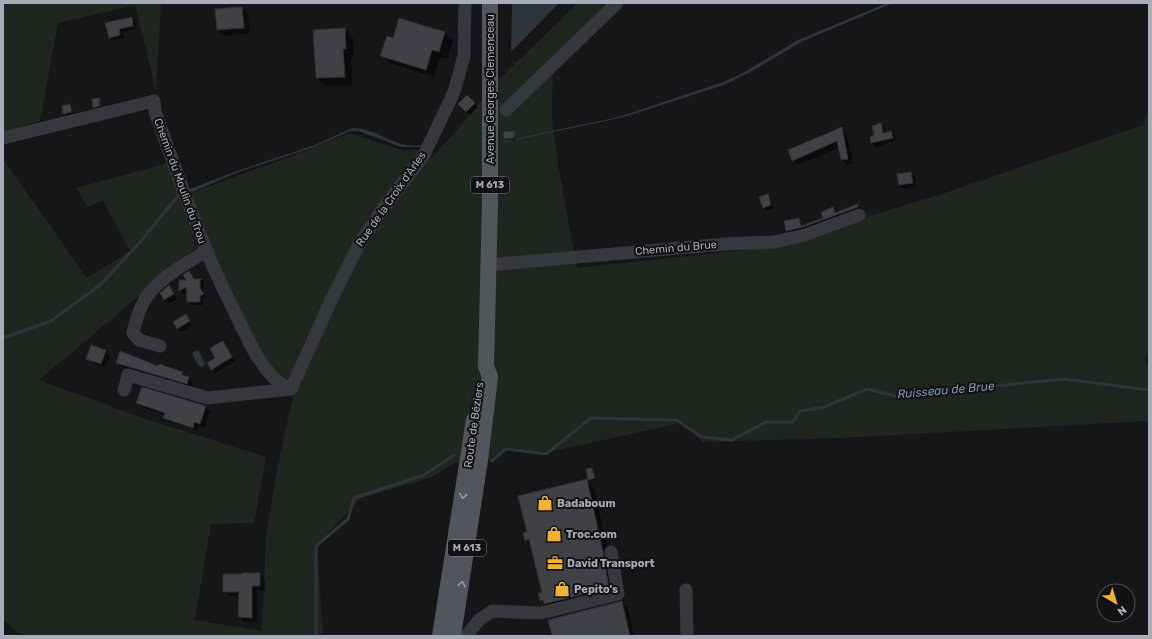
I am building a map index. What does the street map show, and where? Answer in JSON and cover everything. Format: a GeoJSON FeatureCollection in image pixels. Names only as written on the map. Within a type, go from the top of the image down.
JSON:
{"type":"FeatureCollection","features":[{"type":"Feature","properties":{"kind":"main road","name":"Avenue Georges Clemenceau"},"geometry":{"type":"LineString","coordinates":[[486,366],[489,265],[490,3]]}},
{"type":"Feature","properties":{"kind":"main road","name":"Route de Béziers"},"geometry":{"type":"LineString","coordinates":[[456,635],[490,377],[486,366]]}},
{"type":"Feature","properties":{"kind":"main road","name":"Route de Béziers"},"geometry":{"type":"LineString","coordinates":[[456,635],[481,374],[486,366]]}},
{"type":"Feature","properties":{"kind":"street","name":"Rue de la Croix d'Arles"},"geometry":{"type":"LineString","coordinates":[[291,389],[329,303],[359,244],[388,202],[424,155],[454,92],[464,56],[465,3]]}},
{"type":"Feature","properties":{"kind":"street"},"geometry":{"type":"LineString","coordinates":[[506,110],[617,3]]}},
{"type":"Feature","properties":{"kind":"street","name":"Chemin du Moulin du Trou"},"geometry":{"type":"LineString","coordinates":[[3,138],[154,101],[155,112],[206,251],[233,310],[259,358],[276,380],[291,389]]}},
{"type":"Feature","properties":{"kind":"street","name":"Chemin du Brue"},"geometry":{"type":"LineString","coordinates":[[489,265],[725,244],[773,242],[804,235],[859,215]]}},
{"type":"Feature","properties":{"kind":"street"},"geometry":{"type":"LineString","coordinates":[[160,346],[139,340],[132,333],[147,295],[162,280],[206,251]]}},
{"type":"Feature","properties":{"kind":"street"},"geometry":{"type":"LineString","coordinates":[[124,390],[128,375],[208,398],[291,389]]}},
{"type":"Feature","properties":{"kind":"street"},"geometry":{"type":"LineString","coordinates":[[456,635],[492,611],[541,613],[618,594],[611,552]]}},
{"type":"Feature","properties":{"kind":"street"},"geometry":{"type":"LineString","coordinates":[[686,590],[687,636]]}},
{"type":"Feature","properties":{"kind":"shaded area"},"geometry":{"type":"Polygon","coordinates":[[[3,3],[161,3],[156,91],[135,5],[58,23],[40,121],[3,132],[3,3]]]}},
{"type":"Feature","properties":{"kind":"shaded area"},"geometry":{"type":"Polygon","coordinates":[[[512,3],[559,3],[511,52],[512,3]]]}},
{"type":"Feature","properties":{"kind":"shaded area"},"geometry":{"type":"Polygon","coordinates":[[[578,3],[611,3],[553,59],[552,117],[558,165],[577,268],[763,248],[939,195],[1143,125],[1149,109],[1149,353],[1144,359],[1149,368],[1149,421],[842,438],[703,442],[685,422],[549,452],[502,450],[493,460],[457,462],[430,478],[361,498],[317,545],[323,636],[23,636],[3,620],[3,159],[87,278],[130,251],[103,200],[88,207],[76,188],[168,163],[196,247],[204,234],[188,195],[349,133],[405,151],[422,150],[353,243],[300,352],[285,391],[250,359],[196,248],[39,380],[140,417],[266,457],[254,523],[211,524],[195,620],[262,631],[266,535],[279,459],[293,397],[353,267],[394,201],[414,177],[465,121],[500,78],[578,3]]]}},
{"type":"Feature","properties":{"kind":"shaded area"},"geometry":{"type":"Polygon","coordinates":[[[887,3],[893,3],[801,42],[754,70],[724,85],[624,117],[501,143],[619,117],[723,82],[741,74],[798,40],[887,3]]]}},
{"type":"Feature","properties":{"kind":"shaded area"},"geometry":{"type":"Polygon","coordinates":[[[352,128],[370,131],[395,142],[414,146],[424,145],[423,147],[401,147],[358,131],[350,131],[314,147],[236,173],[188,194],[187,190],[240,170],[315,145],[352,128]]]}},
{"type":"Feature","properties":{"kind":"shaded area"},"geometry":{"type":"Polygon","coordinates":[[[198,350],[205,363],[202,367],[199,366],[192,353],[198,350]]]}},
{"type":"Feature","properties":{"kind":"building"},"geometry":{"type":"Polygon","coordinates":[[[242,7],[244,28],[217,30],[215,9],[242,7]]]}},
{"type":"Feature","properties":{"kind":"building"},"geometry":{"type":"Polygon","coordinates":[[[132,17],[133,26],[119,29],[120,35],[109,38],[105,23],[132,17]]]}},
{"type":"Feature","properties":{"kind":"building"},"geometry":{"type":"Polygon","coordinates":[[[399,18],[445,32],[439,52],[432,50],[426,70],[380,56],[387,36],[393,38],[399,18]]]}},
{"type":"Feature","properties":{"kind":"building"},"geometry":{"type":"Polygon","coordinates":[[[345,28],[346,49],[343,49],[345,77],[316,78],[313,30],[345,28]]]}},
{"type":"Feature","properties":{"kind":"building"},"geometry":{"type":"Polygon","coordinates":[[[467,95],[475,103],[466,112],[458,104],[467,95]]]}},
{"type":"Feature","properties":{"kind":"building"},"geometry":{"type":"Polygon","coordinates":[[[99,98],[100,106],[93,108],[92,99],[99,98]]]}},
{"type":"Feature","properties":{"kind":"building"},"geometry":{"type":"Polygon","coordinates":[[[70,104],[72,112],[63,114],[62,106],[70,104]]]}},
{"type":"Feature","properties":{"kind":"building"},"geometry":{"type":"Polygon","coordinates":[[[881,123],[883,133],[891,131],[893,138],[871,143],[870,137],[874,135],[872,126],[881,123]]]}},
{"type":"Feature","properties":{"kind":"building"},"geometry":{"type":"Polygon","coordinates":[[[842,127],[848,159],[841,160],[837,141],[792,161],[788,150],[842,127]]]}},
{"type":"Feature","properties":{"kind":"building"},"geometry":{"type":"Polygon","coordinates":[[[514,131],[514,138],[504,139],[503,132],[514,131]]]}},
{"type":"Feature","properties":{"kind":"building"},"geometry":{"type":"Polygon","coordinates":[[[911,172],[913,183],[899,185],[897,174],[911,172]]]}},
{"type":"Feature","properties":{"kind":"building"},"geometry":{"type":"Polygon","coordinates":[[[768,194],[771,205],[763,208],[759,197],[768,194]]]}},
{"type":"Feature","properties":{"kind":"building"},"geometry":{"type":"Polygon","coordinates":[[[858,204],[858,207],[803,227],[786,231],[784,221],[799,218],[801,226],[823,218],[821,212],[833,207],[835,213],[858,204]]]}},
{"type":"Feature","properties":{"kind":"building"},"geometry":{"type":"Polygon","coordinates":[[[189,271],[194,279],[202,279],[200,280],[200,288],[204,294],[200,296],[200,302],[187,302],[186,287],[179,291],[179,280],[186,280],[183,275],[189,271]]]}},
{"type":"Feature","properties":{"kind":"building"},"geometry":{"type":"Polygon","coordinates":[[[169,285],[174,294],[164,300],[160,293],[169,285]]]}},
{"type":"Feature","properties":{"kind":"building"},"geometry":{"type":"Polygon","coordinates":[[[186,314],[190,321],[177,329],[173,322],[186,314]]]}},
{"type":"Feature","properties":{"kind":"building"},"geometry":{"type":"Polygon","coordinates":[[[223,341],[232,357],[211,370],[207,363],[215,358],[210,348],[223,341]]]}},
{"type":"Feature","properties":{"kind":"building"},"geometry":{"type":"Polygon","coordinates":[[[91,345],[106,350],[101,364],[86,359],[91,345]]]}},
{"type":"Feature","properties":{"kind":"building"},"geometry":{"type":"Polygon","coordinates":[[[120,351],[158,366],[159,364],[183,372],[182,375],[189,377],[187,384],[116,363],[120,351]]]}},
{"type":"Feature","properties":{"kind":"building"},"geometry":{"type":"Polygon","coordinates":[[[142,387],[206,406],[200,424],[194,422],[193,428],[163,418],[165,413],[136,403],[142,387]]]}},
{"type":"Feature","properties":{"kind":"building"},"geometry":{"type":"Polygon","coordinates":[[[592,468],[595,478],[588,480],[586,469],[592,468]]]}},
{"type":"Feature","properties":{"kind":"building"},"geometry":{"type":"Polygon","coordinates":[[[587,479],[603,552],[609,588],[544,604],[543,600],[540,601],[538,593],[542,593],[529,539],[525,541],[523,533],[527,532],[518,496],[587,479]]]}},
{"type":"Feature","properties":{"kind":"building"},"geometry":{"type":"Polygon","coordinates":[[[260,573],[260,586],[252,586],[252,618],[238,617],[239,592],[223,592],[223,574],[260,573]]]}},
{"type":"Feature","properties":{"kind":"building"},"geometry":{"type":"Polygon","coordinates":[[[622,601],[630,636],[552,636],[548,620],[622,601]]]}},
{"type":"Feature","properties":{"kind":"waterway"},"geometry":{"type":"LineString","coordinates":[[3,338],[51,321],[100,285],[141,241],[177,197]]}},
{"type":"Feature","properties":{"kind":"waterway","name":"Ruisseau de Brue"},"geometry":{"type":"LineString","coordinates":[[492,461],[506,449],[546,454],[591,418],[677,420],[701,437],[732,440],[766,422],[793,422],[800,411],[824,407],[867,389],[896,396],[1064,379],[1149,390]]}},
{"type":"Feature","properties":{"kind":"waterway","name":"Ruisseau de Brue"},"geometry":{"type":"LineString","coordinates":[[316,636],[316,546],[348,519],[354,498],[424,475],[454,455]]}},
{"type":"Feature","properties":{"kind":"place","name":"Badaboum"},"geometry":{"type":"Point","coordinates":[545,503]}},
{"type":"Feature","properties":{"kind":"place","name":"Troc.com"},"geometry":{"type":"Point","coordinates":[554,534]}},
{"type":"Feature","properties":{"kind":"place","name":"David Transport"},"geometry":{"type":"Point","coordinates":[555,563]}},
{"type":"Feature","properties":{"kind":"place","name":"Pepito's"},"geometry":{"type":"Point","coordinates":[562,589]}}]}
